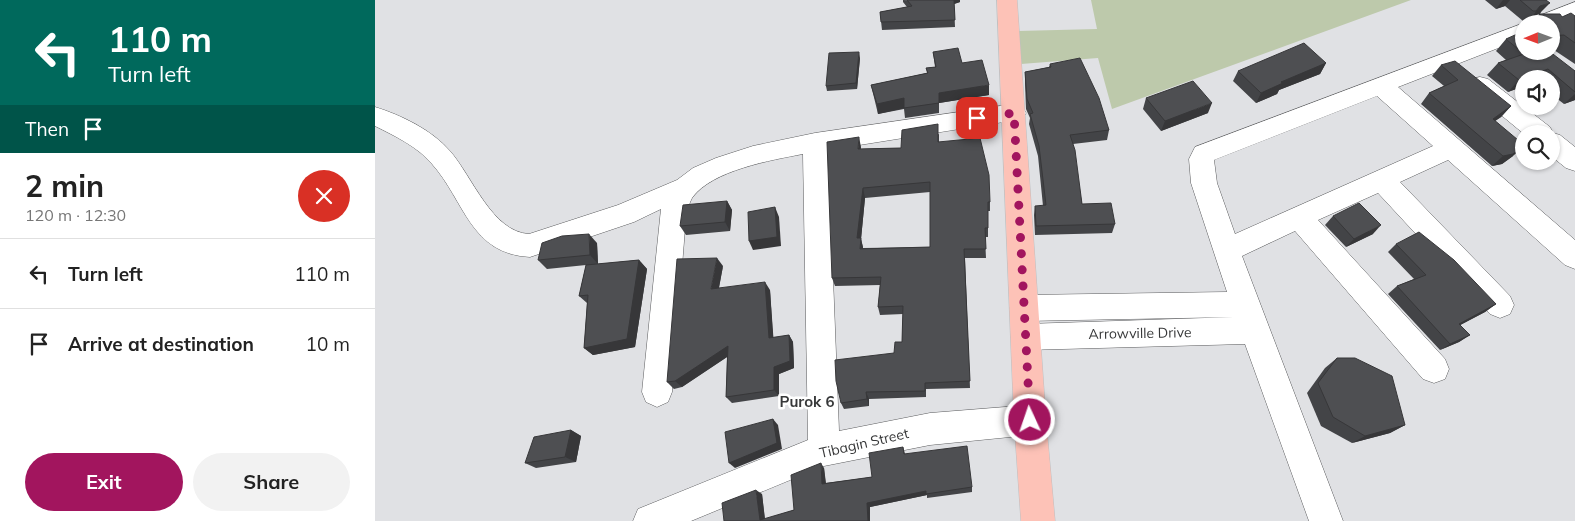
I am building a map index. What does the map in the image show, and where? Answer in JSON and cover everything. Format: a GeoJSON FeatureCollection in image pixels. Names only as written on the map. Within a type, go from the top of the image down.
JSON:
{"type":"FeatureCollection","features":[{"type":"Feature","properties":{"kind":"main road"},"geometry":{"type":"LineString","coordinates":[[1007,0],[1025,337],[1038,521]]}},
{"type":"Feature","properties":{"kind":"street"},"geometry":{"type":"LineString","coordinates":[[1560,16],[1575,10]]}},
{"type":"Feature","properties":{"kind":"street"},"geometry":{"type":"LineString","coordinates":[[1326,521],[1249,317],[1203,183],[1200,163],[1204,154],[1449,59],[1515,36]]}},
{"type":"Feature","properties":{"kind":"street"},"geometry":{"type":"LineString","coordinates":[[1449,59],[1530,125]]}},
{"type":"Feature","properties":{"kind":"street"},"geometry":{"type":"LineString","coordinates":[[1381,86],[1575,257]]}},
{"type":"Feature","properties":{"kind":"street"},"geometry":{"type":"LineString","coordinates":[[375,116],[409,132],[441,157],[485,223],[512,245],[530,246],[625,214],[685,188],[715,170],[746,158],[815,142],[1014,113]]}},
{"type":"Feature","properties":{"kind":"street"},"geometry":{"type":"LineString","coordinates":[[815,142],[824,450]]}},
{"type":"Feature","properties":{"kind":"street"},"geometry":{"type":"LineString","coordinates":[[1227,250],[1383,181],[1451,148]]}},
{"type":"Feature","properties":{"kind":"street"},"geometry":{"type":"LineString","coordinates":[[1560,149],[1575,161]]}},
{"type":"Feature","properties":{"kind":"street"},"geometry":{"type":"LineString","coordinates":[[1383,181],[1500,305]]}},
{"type":"Feature","properties":{"kind":"street"},"geometry":{"type":"LineString","coordinates":[[657,392],[673,216],[677,201],[685,188]]}},
{"type":"Feature","properties":{"kind":"street"},"geometry":{"type":"LineString","coordinates":[[1299,217],[1433,369]]}},
{"type":"Feature","properties":{"kind":"street","name":"Arrowville Drive"},"geometry":{"type":"LineString","coordinates":[[1024,308],[1111,319],[1249,317]]}},
{"type":"Feature","properties":{"kind":"street","name":"Arrowville Drive"},"geometry":{"type":"LineString","coordinates":[[1025,337],[1111,319]]}},
{"type":"Feature","properties":{"kind":"street","name":"Tibagin Street"},"geometry":{"type":"LineString","coordinates":[[651,521],[824,450],[929,429],[1030,420]]}},
{"type":"Feature","properties":{"kind":"green space"},"geometry":{"type":"Polygon","coordinates":[[[1091,0],[1411,0],[1112,109],[1098,58],[1021,64],[1018,31],[1097,29],[1091,0]]]}},
{"type":"Feature","properties":{"kind":"building"},"geometry":{"type":"Polygon","coordinates":[[[907,0],[954,0],[955,20],[881,22],[880,12],[912,6],[907,0]]]}},
{"type":"Feature","properties":{"kind":"building"},"geometry":{"type":"Polygon","coordinates":[[[1520,0],[1546,0],[1550,3],[1540,6],[1536,11],[1533,11],[1520,0]]]}},
{"type":"Feature","properties":{"kind":"building"},"geometry":{"type":"Polygon","coordinates":[[[1571,13],[1575,16],[1575,43],[1564,35],[1560,35],[1560,15],[1539,14],[1560,14],[1562,17],[1571,13]]]}},
{"type":"Feature","properties":{"kind":"building"},"geometry":{"type":"Polygon","coordinates":[[[1515,35],[1515,46],[1506,39],[1515,35]]]}},
{"type":"Feature","properties":{"kind":"building"},"geometry":{"type":"Polygon","coordinates":[[[1304,43],[1326,63],[1281,82],[1283,83],[1261,93],[1238,71],[1304,43]]]}},
{"type":"Feature","properties":{"kind":"building"},"geometry":{"type":"Polygon","coordinates":[[[958,48],[962,63],[982,60],[989,85],[939,93],[939,103],[904,108],[904,98],[877,104],[871,85],[928,73],[926,68],[936,67],[933,52],[958,48]]]}},
{"type":"Feature","properties":{"kind":"building"},"geometry":{"type":"Polygon","coordinates":[[[859,52],[856,83],[826,86],[829,53],[859,52]]]}},
{"type":"Feature","properties":{"kind":"building"},"geometry":{"type":"Polygon","coordinates":[[[1515,57],[1515,60],[1560,59],[1575,71],[1575,92],[1560,79],[1560,70],[1515,70],[1515,77],[1498,63],[1515,57]]]}},
{"type":"Feature","properties":{"kind":"building"},"geometry":{"type":"Polygon","coordinates":[[[1080,58],[1099,98],[1109,130],[1070,135],[1075,150],[1082,204],[1111,203],[1115,224],[1036,226],[1035,206],[1046,205],[1039,146],[1030,114],[1033,113],[1027,99],[1025,72],[1051,67],[1050,64],[1080,58]]]}},
{"type":"Feature","properties":{"kind":"building"},"geometry":{"type":"Polygon","coordinates":[[[1455,61],[1511,106],[1493,119],[1515,137],[1515,153],[1503,156],[1429,93],[1458,80],[1441,65],[1455,61]]]}},
{"type":"Feature","properties":{"kind":"building"},"geometry":{"type":"Polygon","coordinates":[[[1193,81],[1212,103],[1165,121],[1146,98],[1193,81]]]}},
{"type":"Feature","properties":{"kind":"building"},"geometry":{"type":"Polygon","coordinates":[[[938,124],[938,142],[980,138],[989,175],[990,202],[988,202],[988,228],[985,228],[986,249],[964,249],[970,381],[925,383],[925,391],[866,392],[867,399],[841,403],[836,381],[835,360],[894,353],[895,342],[902,342],[903,306],[878,307],[881,277],[832,278],[827,142],[859,137],[858,149],[901,148],[902,130],[938,124]],[[930,182],[863,188],[857,238],[861,238],[860,249],[930,247],[930,182]]]}},
{"type":"Feature","properties":{"kind":"building"},"geometry":{"type":"Polygon","coordinates":[[[727,201],[725,222],[680,226],[683,205],[727,201]]]}},
{"type":"Feature","properties":{"kind":"building"},"geometry":{"type":"Polygon","coordinates":[[[1359,203],[1381,225],[1354,239],[1333,216],[1359,203]]]}},
{"type":"Feature","properties":{"kind":"building"},"geometry":{"type":"Polygon","coordinates":[[[775,207],[777,237],[749,241],[748,212],[775,207]]]}},
{"type":"Feature","properties":{"kind":"building"},"geometry":{"type":"Polygon","coordinates":[[[1419,232],[1454,260],[1496,304],[1459,324],[1470,335],[1450,344],[1397,286],[1426,275],[1396,244],[1419,232]]]}},
{"type":"Feature","properties":{"kind":"building"},"geometry":{"type":"Polygon","coordinates":[[[589,234],[590,255],[538,260],[542,243],[562,236],[589,234]]]}},
{"type":"Feature","properties":{"kind":"building"},"geometry":{"type":"Polygon","coordinates":[[[717,258],[711,289],[765,282],[769,338],[789,335],[790,361],[774,367],[774,390],[726,397],[728,346],[675,381],[667,382],[677,259],[717,258]]]}},
{"type":"Feature","properties":{"kind":"building"},"geometry":{"type":"Polygon","coordinates":[[[639,260],[627,339],[584,348],[588,295],[579,296],[586,265],[639,260]]]}},
{"type":"Feature","properties":{"kind":"building"},"geometry":{"type":"Polygon","coordinates":[[[1337,358],[1355,358],[1392,376],[1405,425],[1365,436],[1333,417],[1318,383],[1337,358]]]}},
{"type":"Feature","properties":{"kind":"building"},"geometry":{"type":"Polygon","coordinates":[[[773,419],[777,443],[729,463],[725,432],[773,419]]]}},
{"type":"Feature","properties":{"kind":"building"},"geometry":{"type":"Polygon","coordinates":[[[571,430],[565,457],[525,463],[534,437],[571,430]]]}},
{"type":"Feature","properties":{"kind":"building"},"geometry":{"type":"Polygon","coordinates":[[[967,446],[972,487],[926,494],[926,491],[867,503],[868,521],[724,521],[722,503],[756,490],[760,520],[794,510],[791,475],[821,463],[822,484],[872,477],[869,453],[903,447],[904,454],[967,446]]]}},
{"type":"Feature","properties":{"kind":"district","name":"Purok 6"},"geometry":{"type":"Point","coordinates":[807,402]}},
{"type":"Feature","properties":{"kind":"route"},"geometry":{"type":"LineString","coordinates":[[977,118],[1014,113],[1030,420]]}}]}
